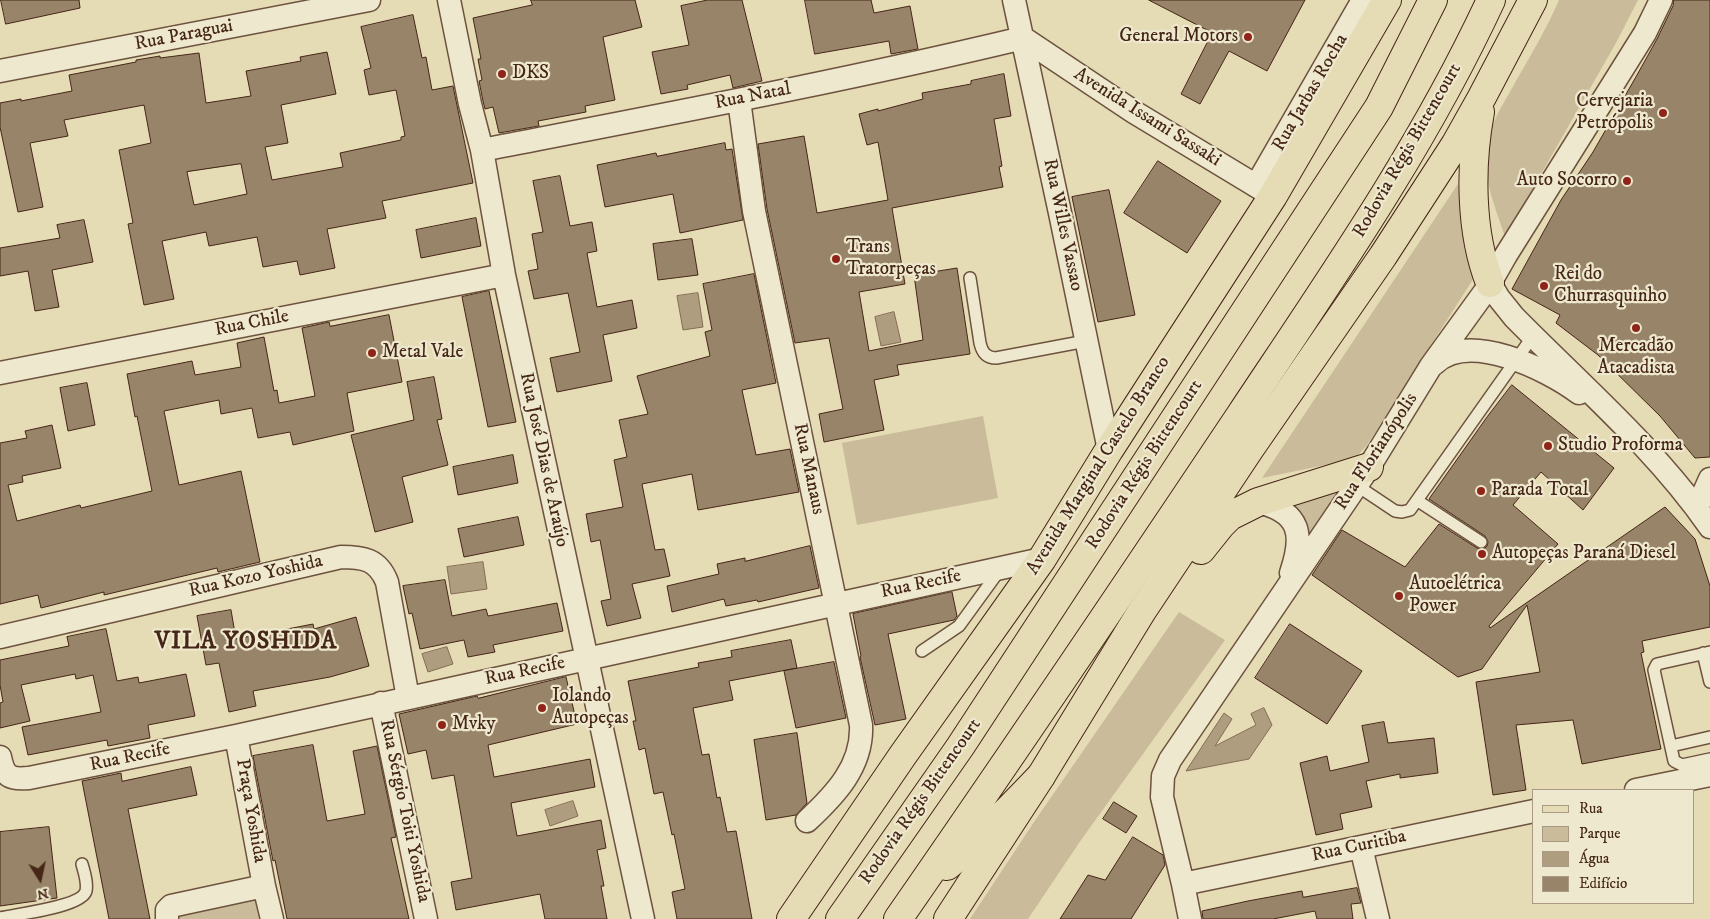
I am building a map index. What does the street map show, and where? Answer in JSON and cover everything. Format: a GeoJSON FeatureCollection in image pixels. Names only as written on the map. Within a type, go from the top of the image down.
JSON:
{"type":"FeatureCollection","features":[{"type":"Feature","properties":{"kind":"main road","name":"Rodovia Régis Bittencourt"},"geometry":{"type":"LineString","coordinates":[[840,919],[960,747],[1379,107],[1433,0]]}},
{"type":"Feature","properties":{"kind":"main road","name":"Rodovia Régis Bittencourt"},"geometry":{"type":"LineString","coordinates":[[898,919],[1059,685],[1371,218],[1460,64],[1491,0]]}},
{"type":"Feature","properties":{"kind":"main road"},"geometry":{"type":"LineString","coordinates":[[948,919],[1041,776],[1142,611],[1383,256],[1455,145],[1533,0]]}},
{"type":"Feature","properties":{"kind":"main road","name":"Avenida Marginal Castelo Branco"},"geometry":{"type":"LineString","coordinates":[[792,919],[903,755],[1042,559],[1265,191],[1370,9]]}},
{"type":"Feature","properties":{"kind":"main road"},"geometry":{"type":"LineString","coordinates":[[1482,97],[1474,148],[1474,189],[1480,258],[1490,283]]}},
{"type":"Feature","properties":{"kind":"main road"},"geometry":{"type":"LineString","coordinates":[[1142,611],[1165,597],[1212,536],[1230,516],[1258,502],[1362,476]]}},
{"type":"Feature","properties":{"kind":"main road"},"geometry":{"type":"LineString","coordinates":[[922,886],[975,843],[1041,776]]}},
{"type":"Feature","properties":{"kind":"street","name":"Rua Paraguai"},"geometry":{"type":"LineString","coordinates":[[0,71],[369,0]]}},
{"type":"Feature","properties":{"kind":"street","name":"Rua José Dias de Araújo"},"geometry":{"type":"LineString","coordinates":[[449,0],[470,104],[482,150],[504,275],[643,919]]}},
{"type":"Feature","properties":{"kind":"street","name":"Rua Willes Vassao"},"geometry":{"type":"LineString","coordinates":[[1014,0],[1108,450]]}},
{"type":"Feature","properties":{"kind":"street","name":"Rua Florianópolis"},"geometry":{"type":"LineString","coordinates":[[1190,919],[1163,806],[1163,776],[1170,760],[1362,476],[1431,366],[1490,283],[1645,33],[1661,0]]}},
{"type":"Feature","properties":{"kind":"street","name":"Rua Natal"},"geometry":{"type":"LineString","coordinates":[[482,150],[938,59],[1023,38]]}},
{"type":"Feature","properties":{"kind":"street","name":"Avenida Issami Sassaki"},"geometry":{"type":"LineString","coordinates":[[1023,38],[1134,112],[1265,191]]}},
{"type":"Feature","properties":{"kind":"street","name":"Rua Manaus"},"geometry":{"type":"LineString","coordinates":[[739,100],[754,211],[862,725],[860,750],[846,779],[830,800],[807,821]]}},
{"type":"Feature","properties":{"kind":"street","name":"Rua Chile"},"geometry":{"type":"LineString","coordinates":[[0,372],[504,275]]}},
{"type":"Feature","properties":{"kind":"street"},"geometry":{"type":"LineString","coordinates":[[1490,283],[1505,306],[1633,436],[1697,508],[1710,527]]}},
{"type":"Feature","properties":{"kind":"street"},"geometry":{"type":"LineString","coordinates":[[1431,366],[1446,355],[1478,350],[1516,360],[1545,373],[1576,391],[1633,436]]}},
{"type":"Feature","properties":{"kind":"street"},"geometry":{"type":"LineString","coordinates":[[1697,508],[1710,479]]}},
{"type":"Feature","properties":{"kind":"street"},"geometry":{"type":"LineString","coordinates":[[1258,502],[1280,510],[1290,518],[1296,527],[1298,548],[1284,592]]}},
{"type":"Feature","properties":{"kind":"street","name":"Rua Kozo Yoshida"},"geometry":{"type":"LineString","coordinates":[[0,637],[341,557],[364,558],[380,569],[387,582],[408,698]]}},
{"type":"Feature","properties":{"kind":"street","name":"Rua Recife"},"geometry":{"type":"LineString","coordinates":[[4,766],[15,779],[29,778],[236,736],[1042,559]]}},
{"type":"Feature","properties":{"kind":"street","name":"Rua Sérgio Toiti Yoshida"},"geometry":{"type":"LineString","coordinates":[[381,703],[426,919]]}},
{"type":"Feature","properties":{"kind":"street","name":"Praça Yoshida"},"geometry":{"type":"LineString","coordinates":[[236,736],[272,919]]}},
{"type":"Feature","properties":{"kind":"street"},"geometry":{"type":"LineString","coordinates":[[1641,789],[1710,775]]}},
{"type":"Feature","properties":{"kind":"street","name":"Rua Curitiba"},"geometry":{"type":"LineString","coordinates":[[1183,884],[1532,811]]}},
{"type":"Feature","properties":{"kind":"street"},"geometry":{"type":"LineString","coordinates":[[1361,847],[1378,919]]}},
{"type":"Feature","properties":{"kind":"street","name":"Praça Yoshida"},"geometry":{"type":"LineString","coordinates":[[166,919],[166,913],[171,906],[264,886]]}},
{"type":"Feature","properties":{"kind":"lane"},"geometry":{"type":"LineString","coordinates":[[970,278],[980,343],[982,351],[988,356],[996,358],[1086,341]]}},
{"type":"Feature","properties":{"kind":"lane"},"geometry":{"type":"LineString","coordinates":[[1362,476],[1395,511],[1410,510],[1533,336]]}},
{"type":"Feature","properties":{"kind":"lane"},"geometry":{"type":"LineString","coordinates":[[1418,501],[1480,542]]}},
{"type":"Feature","properties":{"kind":"lane"},"geometry":{"type":"LineString","coordinates":[[922,651],[959,626],[1002,568]]}},
{"type":"Feature","properties":{"kind":"lane"},"geometry":{"type":"LineString","coordinates":[[1710,682],[1706,652],[1657,664],[1654,670],[1674,761],[1682,765],[1710,759]]}},
{"type":"Feature","properties":{"kind":"lane"},"geometry":{"type":"LineString","coordinates":[[1671,746],[1710,738]]}},
{"type":"Feature","properties":{"kind":"lane"},"geometry":{"type":"LineString","coordinates":[[0,918],[78,901],[84,896],[86,890],[82,864]]}},
{"type":"Feature","properties":{"kind":"green space"},"geometry":{"type":"Polygon","coordinates":[[[1559,0],[1638,0],[1616,43],[1505,237],[1487,178],[1485,159],[1488,138],[1500,109],[1539,41],[1559,0]]]}},
{"type":"Feature","properties":{"kind":"green space"},"geometry":{"type":"Polygon","coordinates":[[[1458,184],[1472,258],[1474,274],[1472,281],[1367,445],[1358,455],[1345,461],[1262,478],[1458,184]]]}},
{"type":"Feature","properties":{"kind":"green space"},"geometry":{"type":"Polygon","coordinates":[[[983,416],[998,498],[857,525],[842,443],[983,416]]]}},
{"type":"Feature","properties":{"kind":"green space"},"geometry":{"type":"Polygon","coordinates":[[[1357,478],[1308,552],[1287,506],[1357,478]]]}},
{"type":"Feature","properties":{"kind":"green space"},"geometry":{"type":"Polygon","coordinates":[[[1179,612],[1225,640],[1081,840],[1028,919],[970,919],[1036,819],[1179,612]]]}},
{"type":"Feature","properties":{"kind":"green space"},"geometry":{"type":"Polygon","coordinates":[[[260,896],[264,919],[176,919],[177,914],[260,896]]]}},
{"type":"Feature","properties":{"kind":"water"},"geometry":{"type":"Polygon","coordinates":[[[698,293],[703,327],[683,330],[677,296],[698,293]]]}},
{"type":"Feature","properties":{"kind":"water"},"geometry":{"type":"Polygon","coordinates":[[[894,312],[901,342],[881,346],[875,317],[894,312]]]}},
{"type":"Feature","properties":{"kind":"water"},"geometry":{"type":"Polygon","coordinates":[[[483,562],[487,589],[451,594],[447,567],[483,562]]]}},
{"type":"Feature","properties":{"kind":"water"},"geometry":{"type":"Polygon","coordinates":[[[447,647],[453,664],[428,672],[422,654],[447,647]]]}},
{"type":"Feature","properties":{"kind":"water"},"geometry":{"type":"Polygon","coordinates":[[[1264,708],[1272,725],[1249,759],[1186,771],[1224,713],[1232,719],[1215,746],[1256,725],[1251,714],[1264,708]]]}},
{"type":"Feature","properties":{"kind":"water"},"geometry":{"type":"Polygon","coordinates":[[[573,801],[578,816],[550,826],[545,810],[573,801]]]}},
{"type":"Feature","properties":{"kind":"building"},"geometry":{"type":"Polygon","coordinates":[[[1,0],[79,0],[80,8],[6,24],[1,0]]]}},
{"type":"Feature","properties":{"kind":"building"},"geometry":{"type":"Polygon","coordinates":[[[531,0],[635,0],[642,27],[603,37],[615,100],[585,106],[586,112],[538,121],[539,126],[499,133],[493,107],[485,109],[483,101],[479,81],[482,80],[478,59],[481,59],[473,18],[532,5],[531,0]]]}},
{"type":"Feature","properties":{"kind":"building"},"geometry":{"type":"Polygon","coordinates":[[[708,0],[742,0],[762,81],[733,88],[730,75],[687,85],[688,89],[661,94],[652,52],[689,45],[681,6],[708,0]]]}},
{"type":"Feature","properties":{"kind":"building"},"geometry":{"type":"Polygon","coordinates":[[[805,0],[871,0],[874,13],[910,6],[918,49],[891,54],[889,41],[815,54],[805,0]]]}},
{"type":"Feature","properties":{"kind":"building","name":"General Motors"},"geometry":{"type":"Polygon","coordinates":[[[1149,0],[1305,0],[1267,71],[1229,51],[1200,104],[1181,94],[1212,33],[1149,0]]]}},
{"type":"Feature","properties":{"kind":"building"},"geometry":{"type":"Polygon","coordinates":[[[1674,0],[1710,0],[1710,457],[1695,458],[1660,416],[1598,355],[1556,323],[1560,315],[1512,289],[1561,200],[1593,152],[1637,75],[1657,39],[1674,0]]]}},
{"type":"Feature","properties":{"kind":"building"},"geometry":{"type":"Polygon","coordinates":[[[413,15],[422,58],[426,57],[432,90],[453,86],[473,183],[382,201],[386,218],[327,229],[335,268],[300,275],[297,261],[263,267],[257,237],[209,246],[206,232],[162,241],[174,299],[144,305],[128,224],[133,223],[119,150],[151,143],[144,105],[64,120],[68,136],[30,143],[43,207],[18,212],[0,127],[0,103],[72,91],[69,75],[136,62],[136,60],[199,53],[206,103],[251,96],[246,71],[301,61],[300,57],[327,52],[336,94],[281,105],[288,143],[265,147],[272,180],[343,167],[340,153],[401,140],[401,137],[405,136],[396,90],[369,95],[364,70],[371,68],[361,27],[413,15]],[[241,164],[187,172],[194,205],[247,194],[241,164]]]}},
{"type":"Feature","properties":{"kind":"building"},"geometry":{"type":"Polygon","coordinates":[[[1004,74],[1011,116],[994,119],[1002,166],[999,167],[1003,187],[892,208],[905,284],[859,292],[869,351],[923,340],[914,275],[957,268],[970,354],[897,365],[899,375],[874,380],[884,430],[824,442],[819,414],[843,409],[829,338],[795,343],[767,209],[758,144],[804,136],[817,213],[888,200],[878,142],[867,145],[859,114],[923,99],[922,93],[971,84],[971,81],[1004,74]]]}},
{"type":"Feature","properties":{"kind":"building"},"geometry":{"type":"Polygon","coordinates":[[[725,143],[726,150],[732,149],[743,220],[680,233],[673,194],[605,207],[597,165],[656,153],[657,156],[725,143]]]}},
{"type":"Feature","properties":{"kind":"building"},"geometry":{"type":"Polygon","coordinates":[[[1158,161],[1221,201],[1187,253],[1124,213],[1158,161]]]}},
{"type":"Feature","properties":{"kind":"building"},"geometry":{"type":"Polygon","coordinates":[[[560,176],[570,226],[592,222],[597,251],[587,253],[597,307],[632,300],[637,328],[603,335],[612,381],[557,392],[550,358],[580,352],[568,293],[534,299],[528,271],[538,269],[532,234],[543,232],[533,181],[560,176]]]}},
{"type":"Feature","properties":{"kind":"building"},"geometry":{"type":"Polygon","coordinates":[[[1109,190],[1135,315],[1098,322],[1072,197],[1109,190]]]}},
{"type":"Feature","properties":{"kind":"building"},"geometry":{"type":"Polygon","coordinates":[[[476,218],[481,246],[421,258],[416,230],[476,218]]]}},
{"type":"Feature","properties":{"kind":"building"},"geometry":{"type":"Polygon","coordinates":[[[84,220],[93,262],[52,270],[59,307],[35,311],[28,271],[0,276],[0,248],[60,238],[57,225],[84,220]]]}},
{"type":"Feature","properties":{"kind":"building"},"geometry":{"type":"Polygon","coordinates":[[[692,239],[698,275],[658,280],[653,244],[692,239]]]}},
{"type":"Feature","properties":{"kind":"building"},"geometry":{"type":"Polygon","coordinates":[[[754,274],[776,383],[742,390],[756,455],[790,449],[799,492],[698,510],[692,474],[642,484],[655,550],[664,549],[670,576],[632,584],[641,618],[607,626],[601,601],[611,599],[600,540],[591,542],[586,514],[623,507],[614,460],[627,457],[619,420],[648,414],[637,376],[710,356],[705,332],[712,330],[703,284],[754,274]]]}},
{"type":"Feature","properties":{"kind":"building"},"geometry":{"type":"Polygon","coordinates":[[[489,291],[516,422],[488,427],[462,297],[489,291]]]}},
{"type":"Feature","properties":{"kind":"building"},"geometry":{"type":"Polygon","coordinates":[[[389,315],[402,382],[347,393],[354,431],[293,445],[290,432],[258,438],[252,408],[221,414],[219,400],[164,411],[179,485],[241,471],[260,562],[218,572],[217,568],[104,595],[104,592],[41,608],[38,595],[0,604],[0,443],[27,438],[25,431],[52,425],[61,468],[22,476],[23,482],[8,485],[17,521],[80,505],[81,508],[152,491],[127,374],[192,361],[195,375],[241,367],[237,343],[264,337],[274,391],[277,390],[279,403],[315,396],[302,328],[329,322],[330,326],[389,315]]]}},
{"type":"Feature","properties":{"kind":"building"},"geometry":{"type":"Polygon","coordinates":[[[434,377],[442,419],[437,420],[448,465],[402,477],[413,522],[375,532],[351,435],[414,420],[407,382],[434,377]]]}},
{"type":"Feature","properties":{"kind":"building"},"geometry":{"type":"Polygon","coordinates":[[[87,383],[95,425],[68,431],[60,388],[87,383]]]}},
{"type":"Feature","properties":{"kind":"building"},"geometry":{"type":"Polygon","coordinates":[[[1512,385],[1614,468],[1583,510],[1541,472],[1513,505],[1558,544],[1489,626],[1490,628],[1665,507],[1695,539],[1710,586],[1710,627],[1642,641],[1644,652],[1641,653],[1661,749],[1582,764],[1573,720],[1516,725],[1526,790],[1493,795],[1476,682],[1540,672],[1527,605],[1482,669],[1458,677],[1312,575],[1342,530],[1405,567],[1439,524],[1477,548],[1484,549],[1488,542],[1485,536],[1429,499],[1512,385]]]}},
{"type":"Feature","properties":{"kind":"building"},"geometry":{"type":"Polygon","coordinates":[[[513,455],[518,483],[458,495],[453,467],[513,455]]]}},
{"type":"Feature","properties":{"kind":"building"},"geometry":{"type":"Polygon","coordinates":[[[518,517],[524,545],[464,557],[458,529],[518,517]]]}},
{"type":"Feature","properties":{"kind":"building"},"geometry":{"type":"Polygon","coordinates":[[[810,546],[819,588],[758,602],[757,600],[726,606],[724,599],[672,612],[667,586],[719,574],[717,564],[745,558],[745,561],[810,546]]]}},
{"type":"Feature","properties":{"kind":"building"},"geometry":{"type":"Polygon","coordinates":[[[445,580],[452,616],[486,609],[488,616],[557,603],[563,631],[493,645],[495,652],[468,657],[464,640],[420,649],[412,613],[409,614],[403,586],[445,580]]]}},
{"type":"Feature","properties":{"kind":"building"},"geometry":{"type":"Polygon","coordinates":[[[952,592],[957,616],[954,620],[888,634],[906,719],[875,725],[853,614],[952,592]]]}},
{"type":"Feature","properties":{"kind":"building"},"geometry":{"type":"Polygon","coordinates":[[[231,610],[236,639],[313,624],[314,629],[356,617],[369,666],[330,677],[253,691],[256,706],[229,712],[219,663],[206,665],[197,616],[231,610]]]}},
{"type":"Feature","properties":{"kind":"building"},"geometry":{"type":"Polygon","coordinates":[[[1290,624],[1362,671],[1327,724],[1255,678],[1290,624]]]}},
{"type":"Feature","properties":{"kind":"building"},"geometry":{"type":"Polygon","coordinates":[[[106,629],[117,681],[138,677],[139,683],[186,674],[195,716],[148,725],[150,738],[108,746],[107,740],[28,755],[22,727],[101,712],[93,675],[76,679],[75,674],[21,685],[30,721],[0,728],[0,703],[3,702],[0,685],[0,660],[69,646],[67,637],[106,629]]]}},
{"type":"Feature","properties":{"kind":"building"},"geometry":{"type":"Polygon","coordinates":[[[791,640],[797,668],[729,681],[733,700],[693,708],[702,755],[709,754],[717,798],[720,797],[727,832],[736,831],[752,919],[677,919],[672,892],[685,889],[674,834],[672,835],[663,792],[654,794],[645,748],[639,750],[633,721],[636,721],[628,681],[699,667],[698,663],[732,657],[731,651],[791,640]]]}},
{"type":"Feature","properties":{"kind":"building"},"geometry":{"type":"Polygon","coordinates":[[[834,662],[846,718],[796,728],[784,671],[834,662]]]}},
{"type":"Feature","properties":{"kind":"building"},"geometry":{"type":"Polygon","coordinates":[[[566,677],[577,724],[488,745],[494,777],[590,759],[595,787],[511,803],[517,836],[601,820],[606,848],[597,850],[604,886],[601,886],[607,919],[545,919],[540,894],[456,910],[451,882],[472,878],[454,775],[432,779],[426,750],[408,754],[399,714],[566,677]]]}},
{"type":"Feature","properties":{"kind":"building"},"geometry":{"type":"Polygon","coordinates":[[[1384,722],[1388,743],[1434,738],[1438,773],[1400,778],[1400,774],[1366,781],[1372,807],[1340,814],[1343,829],[1316,835],[1300,763],[1327,756],[1330,771],[1369,762],[1362,726],[1384,722]]]}},
{"type":"Feature","properties":{"kind":"building"},"geometry":{"type":"Polygon","coordinates":[[[797,733],[807,803],[796,815],[766,820],[754,740],[797,733]]]}},
{"type":"Feature","properties":{"kind":"building"},"geometry":{"type":"Polygon","coordinates":[[[313,745],[327,821],[365,814],[353,751],[377,746],[396,837],[391,838],[409,919],[287,919],[275,860],[273,861],[253,756],[313,745]]]}},
{"type":"Feature","properties":{"kind":"building"},"geometry":{"type":"Polygon","coordinates":[[[191,767],[197,795],[128,809],[150,919],[109,919],[82,781],[121,773],[122,781],[191,767]]]}},
{"type":"Feature","properties":{"kind":"building"},"geometry":{"type":"Polygon","coordinates":[[[1114,802],[1137,816],[1126,833],[1103,819],[1114,802]]]}},
{"type":"Feature","properties":{"kind":"building"},"geometry":{"type":"Polygon","coordinates":[[[49,827],[57,898],[0,906],[0,832],[49,827]]]}},
{"type":"Feature","properties":{"kind":"building"},"geometry":{"type":"Polygon","coordinates":[[[1133,837],[1163,855],[1165,865],[1131,919],[1060,919],[1088,875],[1105,880],[1133,837]]]}},
{"type":"Feature","properties":{"kind":"building"},"geometry":{"type":"Polygon","coordinates":[[[1357,888],[1361,903],[1351,904],[1353,919],[1317,919],[1315,911],[1273,919],[1203,919],[1202,911],[1248,901],[1302,891],[1303,897],[1357,888]]]}},
{"type":"Feature","properties":{"kind":"place","name":"General Motors"},"geometry":{"type":"Point","coordinates":[1248,37]}},
{"type":"Feature","properties":{"kind":"place","name":"DKS"},"geometry":{"type":"Point","coordinates":[502,74]}},
{"type":"Feature","properties":{"kind":"place","name":"Cervejaria Petrópolis"},"geometry":{"type":"Point","coordinates":[1663,113]}},
{"type":"Feature","properties":{"kind":"place","name":"Auto Socorro"},"geometry":{"type":"Point","coordinates":[1627,181]}},
{"type":"Feature","properties":{"kind":"place","name":"Trans Tratorpeças"},"geometry":{"type":"Point","coordinates":[836,259]}},
{"type":"Feature","properties":{"kind":"place","name":"Rei do Churrasquinho"},"geometry":{"type":"Point","coordinates":[1544,286]}},
{"type":"Feature","properties":{"kind":"place","name":"Mercadão Atacadista"},"geometry":{"type":"Point","coordinates":[1636,328]}},
{"type":"Feature","properties":{"kind":"place","name":"Metal Vale"},"geometry":{"type":"Point","coordinates":[372,353]}},
{"type":"Feature","properties":{"kind":"place","name":"Studio Proforma"},"geometry":{"type":"Point","coordinates":[1548,446]}},
{"type":"Feature","properties":{"kind":"place","name":"Parada Total"},"geometry":{"type":"Point","coordinates":[1481,491]}},
{"type":"Feature","properties":{"kind":"place","name":"Autopeças Paraná Diesel"},"geometry":{"type":"Point","coordinates":[1482,554]}},
{"type":"Feature","properties":{"kind":"place","name":"Autoelétrica Power"},"geometry":{"type":"Point","coordinates":[1399,596]}},
{"type":"Feature","properties":{"kind":"place","name":"Iolando Autopeças"},"geometry":{"type":"Point","coordinates":[542,708]}},
{"type":"Feature","properties":{"kind":"place","name":"Mvky"},"geometry":{"type":"Point","coordinates":[442,725]}},
{"type":"Feature","properties":{"kind":"district","name":"VILA YOSHIDA"},"geometry":{"type":"Point","coordinates":[246,643]}}]}
